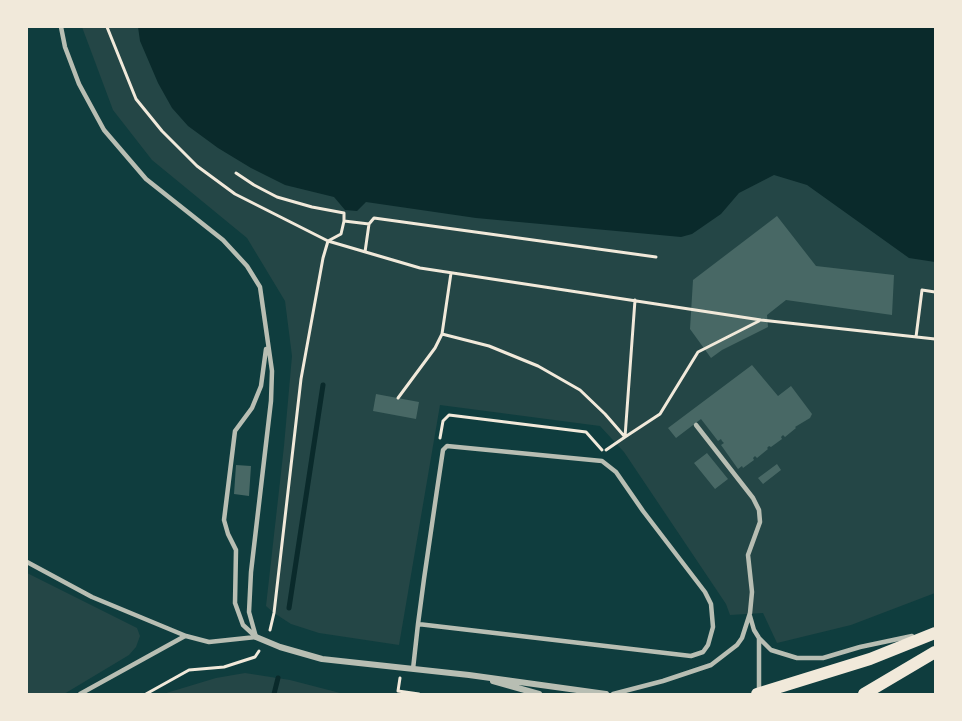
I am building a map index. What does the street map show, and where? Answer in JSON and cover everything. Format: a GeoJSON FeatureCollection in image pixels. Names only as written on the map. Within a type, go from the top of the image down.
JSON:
{"type":"FeatureCollection","features":[{"type":"Feature","properties":{"kind":"main road"},"geometry":{"type":"LineString","coordinates":[[758,694],[870,660],[935,632]]}},
{"type":"Feature","properties":{"kind":"main road"},"geometry":{"type":"LineString","coordinates":[[864,694],[935,652]]}},
{"type":"Feature","properties":{"kind":"street"},"geometry":{"type":"LineString","coordinates":[[256,637],[322,659],[469,675],[606,694]]}},
{"type":"Feature","properties":{"kind":"street"},"geometry":{"type":"LineString","coordinates":[[469,675],[539,694]]}},
{"type":"Feature","properties":{"kind":"lane"},"geometry":{"type":"LineString","coordinates":[[61,27],[65,47],[79,84],[104,130],[146,179],[224,240],[247,266],[260,287],[272,371],[271,401],[251,572],[249,612],[256,637]]}},
{"type":"Feature","properties":{"kind":"lane"},"geometry":{"type":"LineString","coordinates":[[256,637],[243,625],[235,603],[236,550],[224,520],[235,431],[252,408],[261,386],[267,340]]}},
{"type":"Feature","properties":{"kind":"lane"},"geometry":{"type":"LineString","coordinates":[[613,694],[711,665],[737,645],[742,638],[750,613],[752,592],[748,555],[760,522],[759,510],[753,498],[696,425]]}},
{"type":"Feature","properties":{"kind":"lane"},"geometry":{"type":"LineString","coordinates":[[413,669],[418,624],[441,460],[443,450],[447,446],[602,461],[616,472],[643,512],[705,592],[711,604],[713,627],[708,645],[703,652],[691,656],[418,624]]}},
{"type":"Feature","properties":{"kind":"lane"},"geometry":{"type":"LineString","coordinates":[[27,562],[92,597],[186,636],[209,642],[256,637]]}},
{"type":"Feature","properties":{"kind":"lane"},"geometry":{"type":"LineString","coordinates":[[750,613],[754,630],[759,638],[779,654],[797,658],[813,659],[935,632]]}},
{"type":"Feature","properties":{"kind":"lane"},"geometry":{"type":"LineString","coordinates":[[80,694],[186,636]]}},
{"type":"Feature","properties":{"kind":"lane"},"geometry":{"type":"LineString","coordinates":[[758,694],[759,638]]}},
{"type":"Feature","properties":{"kind":"path"},"geometry":{"type":"LineString","coordinates":[[107,27],[136,99],[162,131],[197,166],[235,194],[328,242],[420,268],[451,273],[761,320],[935,339]]}},
{"type":"Feature","properties":{"kind":"path"},"geometry":{"type":"LineString","coordinates":[[146,694],[189,670],[224,667],[255,657],[267,642],[274,613],[301,379],[323,258],[328,242],[341,234],[344,221],[344,213],[277,197],[236,173]]}},
{"type":"Feature","properties":{"kind":"path"},"geometry":{"type":"LineString","coordinates":[[365,252],[369,224],[374,218],[656,257]]}},
{"type":"Feature","properties":{"kind":"path"},"geometry":{"type":"LineString","coordinates":[[344,221],[369,224]]}},
{"type":"Feature","properties":{"kind":"path"},"geometry":{"type":"LineString","coordinates":[[398,398],[435,348],[442,334],[451,273]]}},
{"type":"Feature","properties":{"kind":"path"},"geometry":{"type":"LineString","coordinates":[[916,337],[922,290],[935,292]]}},
{"type":"Feature","properties":{"kind":"path"},"geometry":{"type":"LineString","coordinates":[[625,437],[635,300]]}},
{"type":"Feature","properties":{"kind":"path"},"geometry":{"type":"LineString","coordinates":[[439,444],[443,421],[449,415],[586,432],[603,452],[660,414],[698,352],[761,320]]}},
{"type":"Feature","properties":{"kind":"path"},"geometry":{"type":"LineString","coordinates":[[442,334],[489,346],[538,366],[580,390],[625,437]]}},
{"type":"Feature","properties":{"kind":"path"},"geometry":{"type":"LineString","coordinates":[[401,668],[398,691],[419,694]]}},
{"type":"Feature","properties":{"kind":"shaded area"},"geometry":{"type":"Polygon","coordinates":[[[82,27],[935,27],[935,593],[851,625],[777,643],[763,613],[730,615],[726,604],[624,452],[600,426],[440,405],[399,645],[319,633],[291,624],[274,613],[266,606],[292,356],[285,301],[247,238],[152,160],[113,110],[82,27]]]}},
{"type":"Feature","properties":{"kind":"shaded area"},"geometry":{"type":"Polygon","coordinates":[[[138,27],[935,27],[935,262],[909,258],[807,185],[774,175],[739,193],[721,214],[692,234],[681,237],[476,218],[366,202],[357,211],[345,210],[334,197],[285,185],[251,168],[188,126],[172,108],[158,83],[140,41],[138,27]]]}},
{"type":"Feature","properties":{"kind":"shaded area"},"geometry":{"type":"Polygon","coordinates":[[[27,573],[137,628],[140,636],[136,647],[129,655],[64,694],[27,694],[27,573]]]}},
{"type":"Feature","properties":{"kind":"shaded area"},"geometry":{"type":"Polygon","coordinates":[[[245,673],[290,680],[344,694],[163,694],[216,678],[245,673]]]}},
{"type":"Feature","properties":{"kind":"building"},"geometry":{"type":"Polygon","coordinates":[[[777,216],[816,266],[894,275],[892,315],[786,300],[767,315],[768,327],[711,358],[690,329],[693,280],[777,216]]]}},
{"type":"Feature","properties":{"kind":"building"},"geometry":{"type":"Polygon","coordinates":[[[752,365],[778,396],[791,386],[812,414],[810,418],[795,427],[785,437],[783,435],[782,439],[771,447],[769,446],[757,458],[755,456],[754,460],[743,468],[742,466],[738,469],[721,445],[724,443],[721,439],[718,441],[701,419],[676,438],[668,428],[752,365]]]}},
{"type":"Feature","properties":{"kind":"building"},"geometry":{"type":"Polygon","coordinates":[[[376,394],[419,402],[416,419],[373,411],[376,394]]]}},
{"type":"Feature","properties":{"kind":"building"},"geometry":{"type":"Polygon","coordinates":[[[707,453],[728,479],[715,489],[694,463],[707,453]]]}},
{"type":"Feature","properties":{"kind":"building"},"geometry":{"type":"Polygon","coordinates":[[[777,464],[781,470],[763,484],[758,478],[777,464]]]}},
{"type":"Feature","properties":{"kind":"building"},"geometry":{"type":"Polygon","coordinates":[[[236,465],[251,466],[249,496],[234,494],[236,465]]]}},
{"type":"Feature","properties":{"kind":"waterway"},"geometry":{"type":"LineString","coordinates":[[289,608],[323,385]]}},
{"type":"Feature","properties":{"kind":"waterway"},"geometry":{"type":"LineString","coordinates":[[274,694],[278,678]]}}]}
